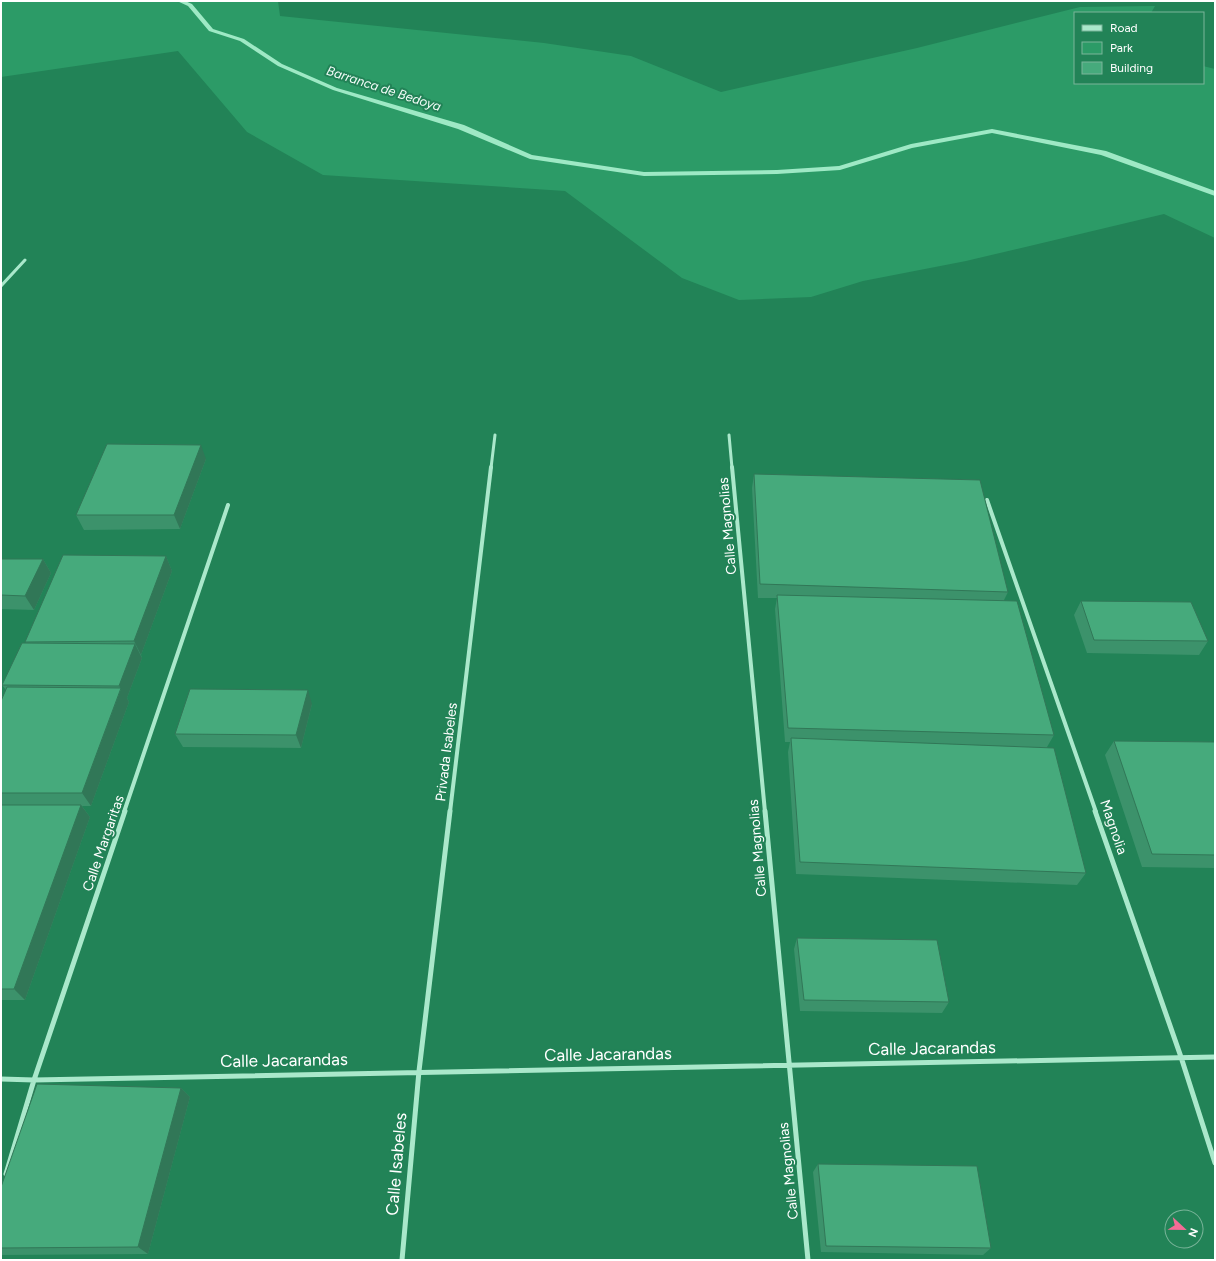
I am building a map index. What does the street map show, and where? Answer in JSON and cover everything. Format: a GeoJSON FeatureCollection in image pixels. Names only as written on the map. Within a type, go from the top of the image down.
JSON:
{"type":"FeatureCollection","features":[{"type":"Feature","properties":{"kind":"street"},"geometry":{"type":"LineString","coordinates":[[1,286],[25,260]]}},
{"type":"Feature","properties":{"kind":"street","name":"Calle Magnolias"},"geometry":{"type":"LineString","coordinates":[[730,435],[808,1260]]}},
{"type":"Feature","properties":{"kind":"street","name":"Privada Isabeles"},"geometry":{"type":"LineString","coordinates":[[419,1071],[495,436]]}},
{"type":"Feature","properties":{"kind":"street","name":"Magnolia"},"geometry":{"type":"LineString","coordinates":[[987,500],[1181,1058],[1215,1163]]}},
{"type":"Feature","properties":{"kind":"street","name":"Calle Margaritas"},"geometry":{"type":"LineString","coordinates":[[3,1182],[34,1080],[228,505]]}},
{"type":"Feature","properties":{"kind":"street","name":"Calle Jacarandas"},"geometry":{"type":"LineString","coordinates":[[1,1079],[34,1080],[419,1071],[1215,1057]]}},
{"type":"Feature","properties":{"kind":"street","name":"Calle Isabeles"},"geometry":{"type":"LineString","coordinates":[[402,1260],[419,1071]]}},
{"type":"Feature","properties":{"kind":"green space"},"geometry":{"type":"Polygon","coordinates":[[[1,1],[278,1],[280,16],[544,43],[631,56],[721,92],[917,48],[1080,7],[1155,6],[1152,12],[1074,12],[1074,84],[1204,84],[1204,66],[1215,69],[1215,238],[1164,214],[966,261],[863,281],[811,297],[739,300],[682,278],[565,191],[323,175],[247,132],[178,51],[1,77],[1,1]]]}},
{"type":"Feature","properties":{"kind":"building"},"geometry":{"type":"Polygon","coordinates":[[[107,444],[201,445],[174,515],[76,515],[107,444]]]}},
{"type":"Feature","properties":{"kind":"building"},"geometry":{"type":"Polygon","coordinates":[[[754,474],[980,480],[1008,592],[760,584],[754,474]]]}},
{"type":"Feature","properties":{"kind":"building"},"geometry":{"type":"Polygon","coordinates":[[[63,555],[166,556],[134,641],[25,642],[63,555]]]}},
{"type":"Feature","properties":{"kind":"building"},"geometry":{"type":"Polygon","coordinates":[[[1,559],[43,559],[25,596],[1,595],[1,559]]]}},
{"type":"Feature","properties":{"kind":"building"},"geometry":{"type":"Polygon","coordinates":[[[777,595],[1017,601],[1054,735],[788,728],[777,595]]]}},
{"type":"Feature","properties":{"kind":"building"},"geometry":{"type":"Polygon","coordinates":[[[1081,601],[1191,602],[1208,641],[1094,640],[1081,601]]]}},
{"type":"Feature","properties":{"kind":"building"},"geometry":{"type":"Polygon","coordinates":[[[22,643],[135,644],[119,686],[2,685],[22,643]]]}},
{"type":"Feature","properties":{"kind":"building"},"geometry":{"type":"Polygon","coordinates":[[[7,687],[121,688],[82,793],[1,793],[1,701],[7,687]]]}},
{"type":"Feature","properties":{"kind":"building"},"geometry":{"type":"Polygon","coordinates":[[[190,689],[308,690],[296,735],[175,734],[190,689]]]}},
{"type":"Feature","properties":{"kind":"building"},"geometry":{"type":"Polygon","coordinates":[[[791,738],[1054,748],[1086,873],[800,862],[791,738]]]}},
{"type":"Feature","properties":{"kind":"building"},"geometry":{"type":"Polygon","coordinates":[[[1114,741],[1215,742],[1215,855],[1152,854],[1114,741]]]}},
{"type":"Feature","properties":{"kind":"building"},"geometry":{"type":"Polygon","coordinates":[[[1,805],[81,805],[14,989],[1,989],[1,805]]]}},
{"type":"Feature","properties":{"kind":"building"},"geometry":{"type":"Polygon","coordinates":[[[797,938],[937,940],[949,1002],[804,1000],[797,938]]]}},
{"type":"Feature","properties":{"kind":"building"},"geometry":{"type":"Polygon","coordinates":[[[37,1084],[181,1088],[138,1247],[1,1248],[1,1187],[37,1084]]]}},
{"type":"Feature","properties":{"kind":"building"},"geometry":{"type":"Polygon","coordinates":[[[818,1164],[977,1166],[991,1248],[826,1246],[818,1164]]]}},
{"type":"Feature","properties":{"kind":"building"},"geometry":{"type":"Polygon","coordinates":[[[592,1259],[629,1260],[592,1260],[592,1259]]]}},
{"type":"Feature","properties":{"kind":"waterway","name":"Barranca de Bedoya"},"geometry":{"type":"LineString","coordinates":[[180,1],[190,5],[211,30],[242,40],[280,65],[335,89],[461,127],[530,157],[644,174],[777,172],[840,168],[911,146],[992,131],[1103,153],[1215,194]]}}]}
